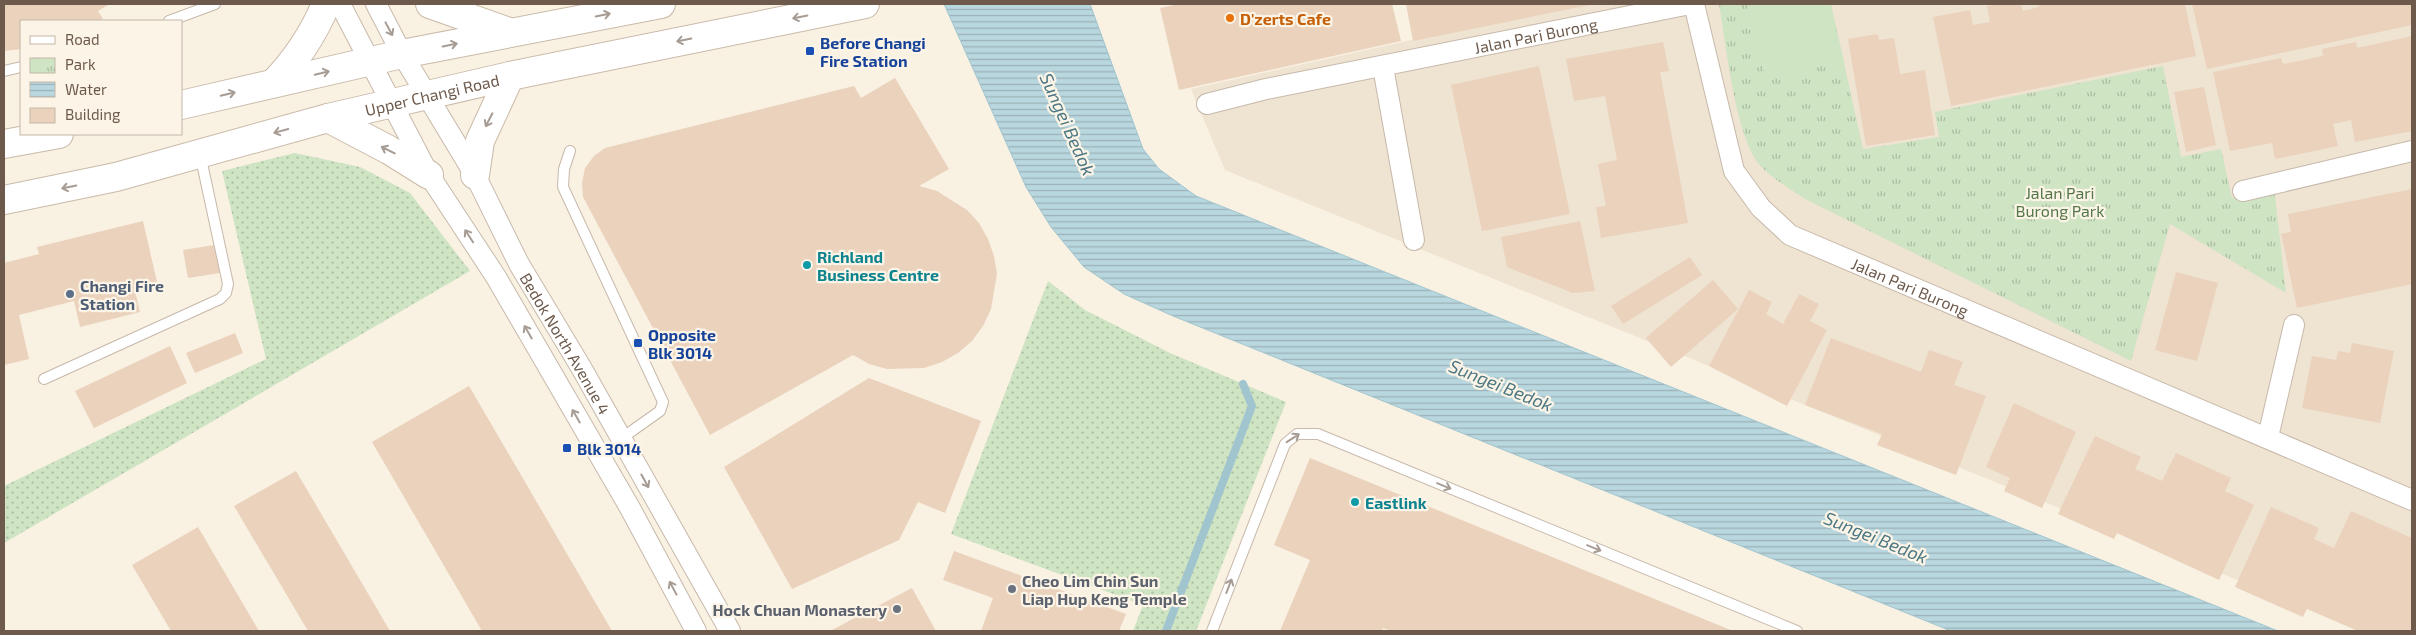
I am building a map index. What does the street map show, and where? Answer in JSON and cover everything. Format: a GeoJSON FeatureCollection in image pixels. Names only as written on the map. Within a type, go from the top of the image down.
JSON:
{"type":"FeatureCollection","features":[{"type":"Feature","properties":{"kind":"street"},"geometry":{"type":"LineString","coordinates":[[274,83],[296,60],[311,37],[326,4]]}},
{"type":"Feature","properties":{"kind":"street","name":"Bedok North Avenue 4"},"geometry":{"type":"LineString","coordinates":[[340,4],[429,175],[496,277],[630,508],[696,631]]}},
{"type":"Feature","properties":{"kind":"street","name":"Bedok North Avenue 4"},"geometry":{"type":"LineString","coordinates":[[376,4],[402,54],[428,94],[475,175],[519,264],[622,438],[730,631]]}},
{"type":"Feature","properties":{"kind":"street"},"geometry":{"type":"LineString","coordinates":[[430,4],[510,33]]}},
{"type":"Feature","properties":{"kind":"street"},"geometry":{"type":"LineString","coordinates":[[182,105],[402,54],[661,4]]}},
{"type":"Feature","properties":{"kind":"street","name":"Upper Changi Road"},"geometry":{"type":"LineString","coordinates":[[4,200],[116,177],[328,118],[428,94],[865,4]]}},
{"type":"Feature","properties":{"kind":"street","name":"Jalan Pari Burong"},"geometry":{"type":"LineString","coordinates":[[1206,104],[1266,89],[1690,4]]}},
{"type":"Feature","properties":{"kind":"street","name":"Jalan Pari Burong"},"geometry":{"type":"LineString","coordinates":[[1694,4],[1734,171],[1761,208],[1790,235],[2268,437],[2412,500]]}},
{"type":"Feature","properties":{"kind":"street"},"geometry":{"type":"LineString","coordinates":[[1383,67],[1414,240]]}},
{"type":"Feature","properties":{"kind":"street"},"geometry":{"type":"LineString","coordinates":[[475,175],[480,141],[510,76]]}},
{"type":"Feature","properties":{"kind":"street"},"geometry":{"type":"LineString","coordinates":[[328,118],[389,150],[429,175]]}},
{"type":"Feature","properties":{"kind":"street"},"geometry":{"type":"LineString","coordinates":[[4,144],[54,135]]}},
{"type":"Feature","properties":{"kind":"street"},"geometry":{"type":"LineString","coordinates":[[2243,190],[2412,151]]}},
{"type":"Feature","properties":{"kind":"street"},"geometry":{"type":"LineString","coordinates":[[2268,437],[2294,325]]}},
{"type":"Feature","properties":{"kind":"lane"},"geometry":{"type":"LineString","coordinates":[[172,20],[215,4]]}},
{"type":"Feature","properties":{"kind":"lane"},"geometry":{"type":"LineString","coordinates":[[4,70],[20,68]]}},
{"type":"Feature","properties":{"kind":"lane"},"geometry":{"type":"LineString","coordinates":[[570,151],[564,170],[563,187],[663,402],[660,411],[622,438]]}},
{"type":"Feature","properties":{"kind":"lane"},"geometry":{"type":"LineString","coordinates":[[44,379],[220,299],[226,293],[228,284],[200,153]]}},
{"type":"Feature","properties":{"kind":"lane"},"geometry":{"type":"LineString","coordinates":[[1212,631],[1285,444],[1297,434],[1318,434],[1796,631]]}},
{"type":"Feature","properties":{"kind":"shaded area"},"geometry":{"type":"Polygon","coordinates":[[[1573,4],[2412,4],[2412,631],[2363,631],[1225,170],[1191,89],[1573,4]]]}},
{"type":"Feature","properties":{"kind":"green space","name":"Jalan Pari Burong Park"},"geometry":{"type":"Polygon","coordinates":[[[1719,4],[1831,4],[1863,149],[1939,137],[1935,112],[2163,66],[2181,157],[2221,149],[2232,198],[2274,187],[2286,293],[2170,224],[2131,361],[1805,199],[1769,174],[1759,164],[1751,150],[1738,111],[1728,64],[1719,4]]]}},
{"type":"Feature","properties":{"kind":"green space"},"geometry":{"type":"Polygon","coordinates":[[[1747,4],[1830,4],[1844,61],[1766,79],[1747,4]]]}},
{"type":"Feature","properties":{"kind":"green space"},"geometry":{"type":"Polygon","coordinates":[[[295,153],[360,167],[410,193],[470,271],[4,543],[4,486],[266,359],[222,171],[295,153]]]}},
{"type":"Feature","properties":{"kind":"green space"},"geometry":{"type":"Polygon","coordinates":[[[1048,281],[1085,310],[1170,353],[1286,402],[1196,631],[1133,631],[1143,605],[951,534],[1048,281]]]}},
{"type":"Feature","properties":{"kind":"water","name":"Sungei Bedok"},"geometry":{"type":"Polygon","coordinates":[[[944,4],[1090,4],[1143,149],[1159,169],[1196,196],[2278,631],[1951,631],[1173,316],[1124,294],[1084,267],[1051,227],[1026,187],[944,4]]]}},
{"type":"Feature","properties":{"kind":"building"},"geometry":{"type":"Polygon","coordinates":[[[4,4],[110,4],[98,11],[103,19],[100,20],[20,20],[20,49],[4,51],[4,4]]]}},
{"type":"Feature","properties":{"kind":"building"},"geometry":{"type":"Polygon","coordinates":[[[1179,4],[1392,4],[1401,41],[1179,90],[1160,8],[1179,4]]]}},
{"type":"Feature","properties":{"kind":"building"},"geometry":{"type":"Polygon","coordinates":[[[1406,4],[1589,4],[1589,5],[1413,41],[1406,4]]]}},
{"type":"Feature","properties":{"kind":"building"},"geometry":{"type":"Polygon","coordinates":[[[2021,4],[2023,11],[2039,7],[2038,4],[2185,4],[2196,56],[1951,106],[1933,17],[1970,10],[1973,25],[1990,22],[1987,6],[2021,4]]]}},
{"type":"Feature","properties":{"kind":"building"},"geometry":{"type":"Polygon","coordinates":[[[2192,4],[2412,4],[2412,25],[2207,69],[2192,4]]]}},
{"type":"Feature","properties":{"kind":"building"},"geometry":{"type":"Polygon","coordinates":[[[1878,34],[1879,40],[1894,38],[1900,74],[1925,70],[1935,135],[1866,146],[1848,39],[1878,34]]]}},
{"type":"Feature","properties":{"kind":"building"},"geometry":{"type":"Polygon","coordinates":[[[2412,36],[2412,131],[2355,142],[2351,120],[2333,124],[2338,146],[2275,159],[2272,143],[2230,151],[2213,72],[2281,58],[2283,64],[2323,56],[2322,49],[2356,42],[2357,48],[2412,36]]]}},
{"type":"Feature","properties":{"kind":"building"},"geometry":{"type":"Polygon","coordinates":[[[1663,42],[1669,71],[1660,72],[1688,223],[1601,238],[1596,207],[1606,206],[1598,164],[1617,160],[1605,96],[1574,101],[1566,59],[1663,42]]]}},
{"type":"Feature","properties":{"kind":"building"},"geometry":{"type":"Polygon","coordinates":[[[1539,66],[1570,214],[1482,231],[1451,85],[1539,66]]]}},
{"type":"Feature","properties":{"kind":"building","name":"Richland Business Centre"},"geometry":{"type":"Polygon","coordinates":[[[895,78],[949,169],[919,186],[937,191],[967,210],[979,223],[988,239],[994,256],[997,274],[991,309],[983,326],[972,341],[958,353],[942,362],[924,368],[887,369],[869,364],[853,355],[710,435],[583,197],[582,183],[585,168],[594,156],[605,148],[854,86],[861,98],[895,78]]]}},
{"type":"Feature","properties":{"kind":"building"},"geometry":{"type":"Polygon","coordinates":[[[2204,87],[2216,145],[2186,152],[2174,92],[2204,87]]]}},
{"type":"Feature","properties":{"kind":"building"},"geometry":{"type":"Polygon","coordinates":[[[2412,189],[2412,284],[2297,308],[2281,234],[2291,232],[2288,214],[2412,189]]]}},
{"type":"Feature","properties":{"kind":"building","name":"Changi Fire Station"},"geometry":{"type":"Polygon","coordinates":[[[143,221],[157,282],[134,287],[140,312],[80,327],[74,301],[19,315],[29,359],[4,365],[4,263],[39,254],[37,247],[143,221]]]}},
{"type":"Feature","properties":{"kind":"building"},"geometry":{"type":"Polygon","coordinates":[[[1580,221],[1595,291],[1573,293],[1507,267],[1501,237],[1580,221]]]}},
{"type":"Feature","properties":{"kind":"building"},"geometry":{"type":"Polygon","coordinates":[[[214,245],[220,273],[188,278],[183,250],[214,245]]]}},
{"type":"Feature","properties":{"kind":"building"},"geometry":{"type":"Polygon","coordinates":[[[1690,257],[1702,275],[1623,324],[1611,306],[1690,257]]]}},
{"type":"Feature","properties":{"kind":"building"},"geometry":{"type":"Polygon","coordinates":[[[2176,272],[2218,283],[2197,361],[2155,350],[2176,272]]]}},
{"type":"Feature","properties":{"kind":"building"},"geometry":{"type":"Polygon","coordinates":[[[1713,280],[1738,309],[1671,367],[1646,338],[1713,280]]]}},
{"type":"Feature","properties":{"kind":"building"},"geometry":{"type":"Polygon","coordinates":[[[1749,290],[1772,302],[1766,314],[1783,324],[1799,294],[1819,304],[1810,321],[1827,330],[1787,406],[1709,366],[1749,290]]]}},
{"type":"Feature","properties":{"kind":"building"},"geometry":{"type":"Polygon","coordinates":[[[235,333],[243,353],[195,373],[186,353],[235,333]]]}},
{"type":"Feature","properties":{"kind":"building"},"geometry":{"type":"Polygon","coordinates":[[[1831,338],[1921,372],[1929,350],[1963,362],[1954,385],[1986,396],[1956,475],[1877,445],[1882,434],[1805,405],[1831,338]]]}},
{"type":"Feature","properties":{"kind":"building"},"geometry":{"type":"Polygon","coordinates":[[[2352,343],[2394,351],[2380,423],[2302,408],[2312,356],[2336,360],[2338,351],[2350,353],[2352,343]]]}},
{"type":"Feature","properties":{"kind":"building"},"geometry":{"type":"Polygon","coordinates":[[[170,346],[187,383],[94,428],[75,391],[170,346]]]}},
{"type":"Feature","properties":{"kind":"building"},"geometry":{"type":"Polygon","coordinates":[[[869,378],[981,421],[945,513],[918,502],[899,540],[792,589],[724,467],[869,378]]]}},
{"type":"Feature","properties":{"kind":"building"},"geometry":{"type":"Polygon","coordinates":[[[469,386],[612,631],[482,631],[372,442],[469,386]]]}},
{"type":"Feature","properties":{"kind":"building"},"geometry":{"type":"Polygon","coordinates":[[[2014,403],[2076,432],[2042,508],[2004,491],[2010,478],[1986,467],[2014,403]]]}},
{"type":"Feature","properties":{"kind":"building"},"geometry":{"type":"Polygon","coordinates":[[[2095,436],[2141,457],[2135,469],[2162,481],[2176,453],[2231,478],[2225,491],[2254,505],[2219,580],[2117,533],[2114,539],[2058,514],[2095,436]]]}},
{"type":"Feature","properties":{"kind":"building","name":"Eastlink"},"geometry":{"type":"Polygon","coordinates":[[[1310,458],[1733,631],[1392,631],[1383,628],[1382,631],[1280,631],[1310,560],[1274,545],[1310,458]]]}},
{"type":"Feature","properties":{"kind":"building"},"geometry":{"type":"Polygon","coordinates":[[[296,471],[390,631],[308,631],[234,506],[296,471]]]}},
{"type":"Feature","properties":{"kind":"building"},"geometry":{"type":"Polygon","coordinates":[[[2271,507],[2319,528],[2314,539],[2334,548],[2351,511],[2412,538],[2412,631],[2358,631],[2307,609],[2303,617],[2235,587],[2271,507]]]}},
{"type":"Feature","properties":{"kind":"building"},"geometry":{"type":"Polygon","coordinates":[[[198,527],[259,631],[171,631],[132,565],[198,527]]]}},
{"type":"Feature","properties":{"kind":"building","name":"Cheo Lim Chin Sun Liap Hup Keng Temple"},"geometry":{"type":"Polygon","coordinates":[[[954,551],[1126,614],[1119,631],[981,631],[993,598],[943,580],[954,551]]]}},
{"type":"Feature","properties":{"kind":"building","name":"Hock Chuan Monastery"},"geometry":{"type":"Polygon","coordinates":[[[912,588],[936,631],[830,631],[912,588]]]}},
{"type":"Feature","properties":{"kind":"waterway"},"geometry":{"type":"LineString","coordinates":[[1166,631],[1252,406],[1243,384]]}},
{"type":"Feature","properties":{"kind":"place","name":"D'zerts Cafe"},"geometry":{"type":"Point","coordinates":[1230,18]}},
{"type":"Feature","properties":{"kind":"place","name":"Before Changi Fire Station"},"geometry":{"type":"Point","coordinates":[810,51]}},
{"type":"Feature","properties":{"kind":"place","name":"Richland Business Centre"},"geometry":{"type":"Point","coordinates":[807,265]}},
{"type":"Feature","properties":{"kind":"place","name":"Changi Fire Station"},"geometry":{"type":"Point","coordinates":[70,294]}},
{"type":"Feature","properties":{"kind":"place","name":"Opposite Blk 3014"},"geometry":{"type":"Point","coordinates":[638,343]}},
{"type":"Feature","properties":{"kind":"place","name":"Blk 3014"},"geometry":{"type":"Point","coordinates":[567,448]}},
{"type":"Feature","properties":{"kind":"place","name":"Eastlink"},"geometry":{"type":"Point","coordinates":[1355,502]}},
{"type":"Feature","properties":{"kind":"place","name":"Cheo Lim Chin Sun Liap Hup Keng Temple"},"geometry":{"type":"Point","coordinates":[1012,589]}},
{"type":"Feature","properties":{"kind":"place","name":"Hock Chuan Monastery"},"geometry":{"type":"Point","coordinates":[897,609]}}]}
